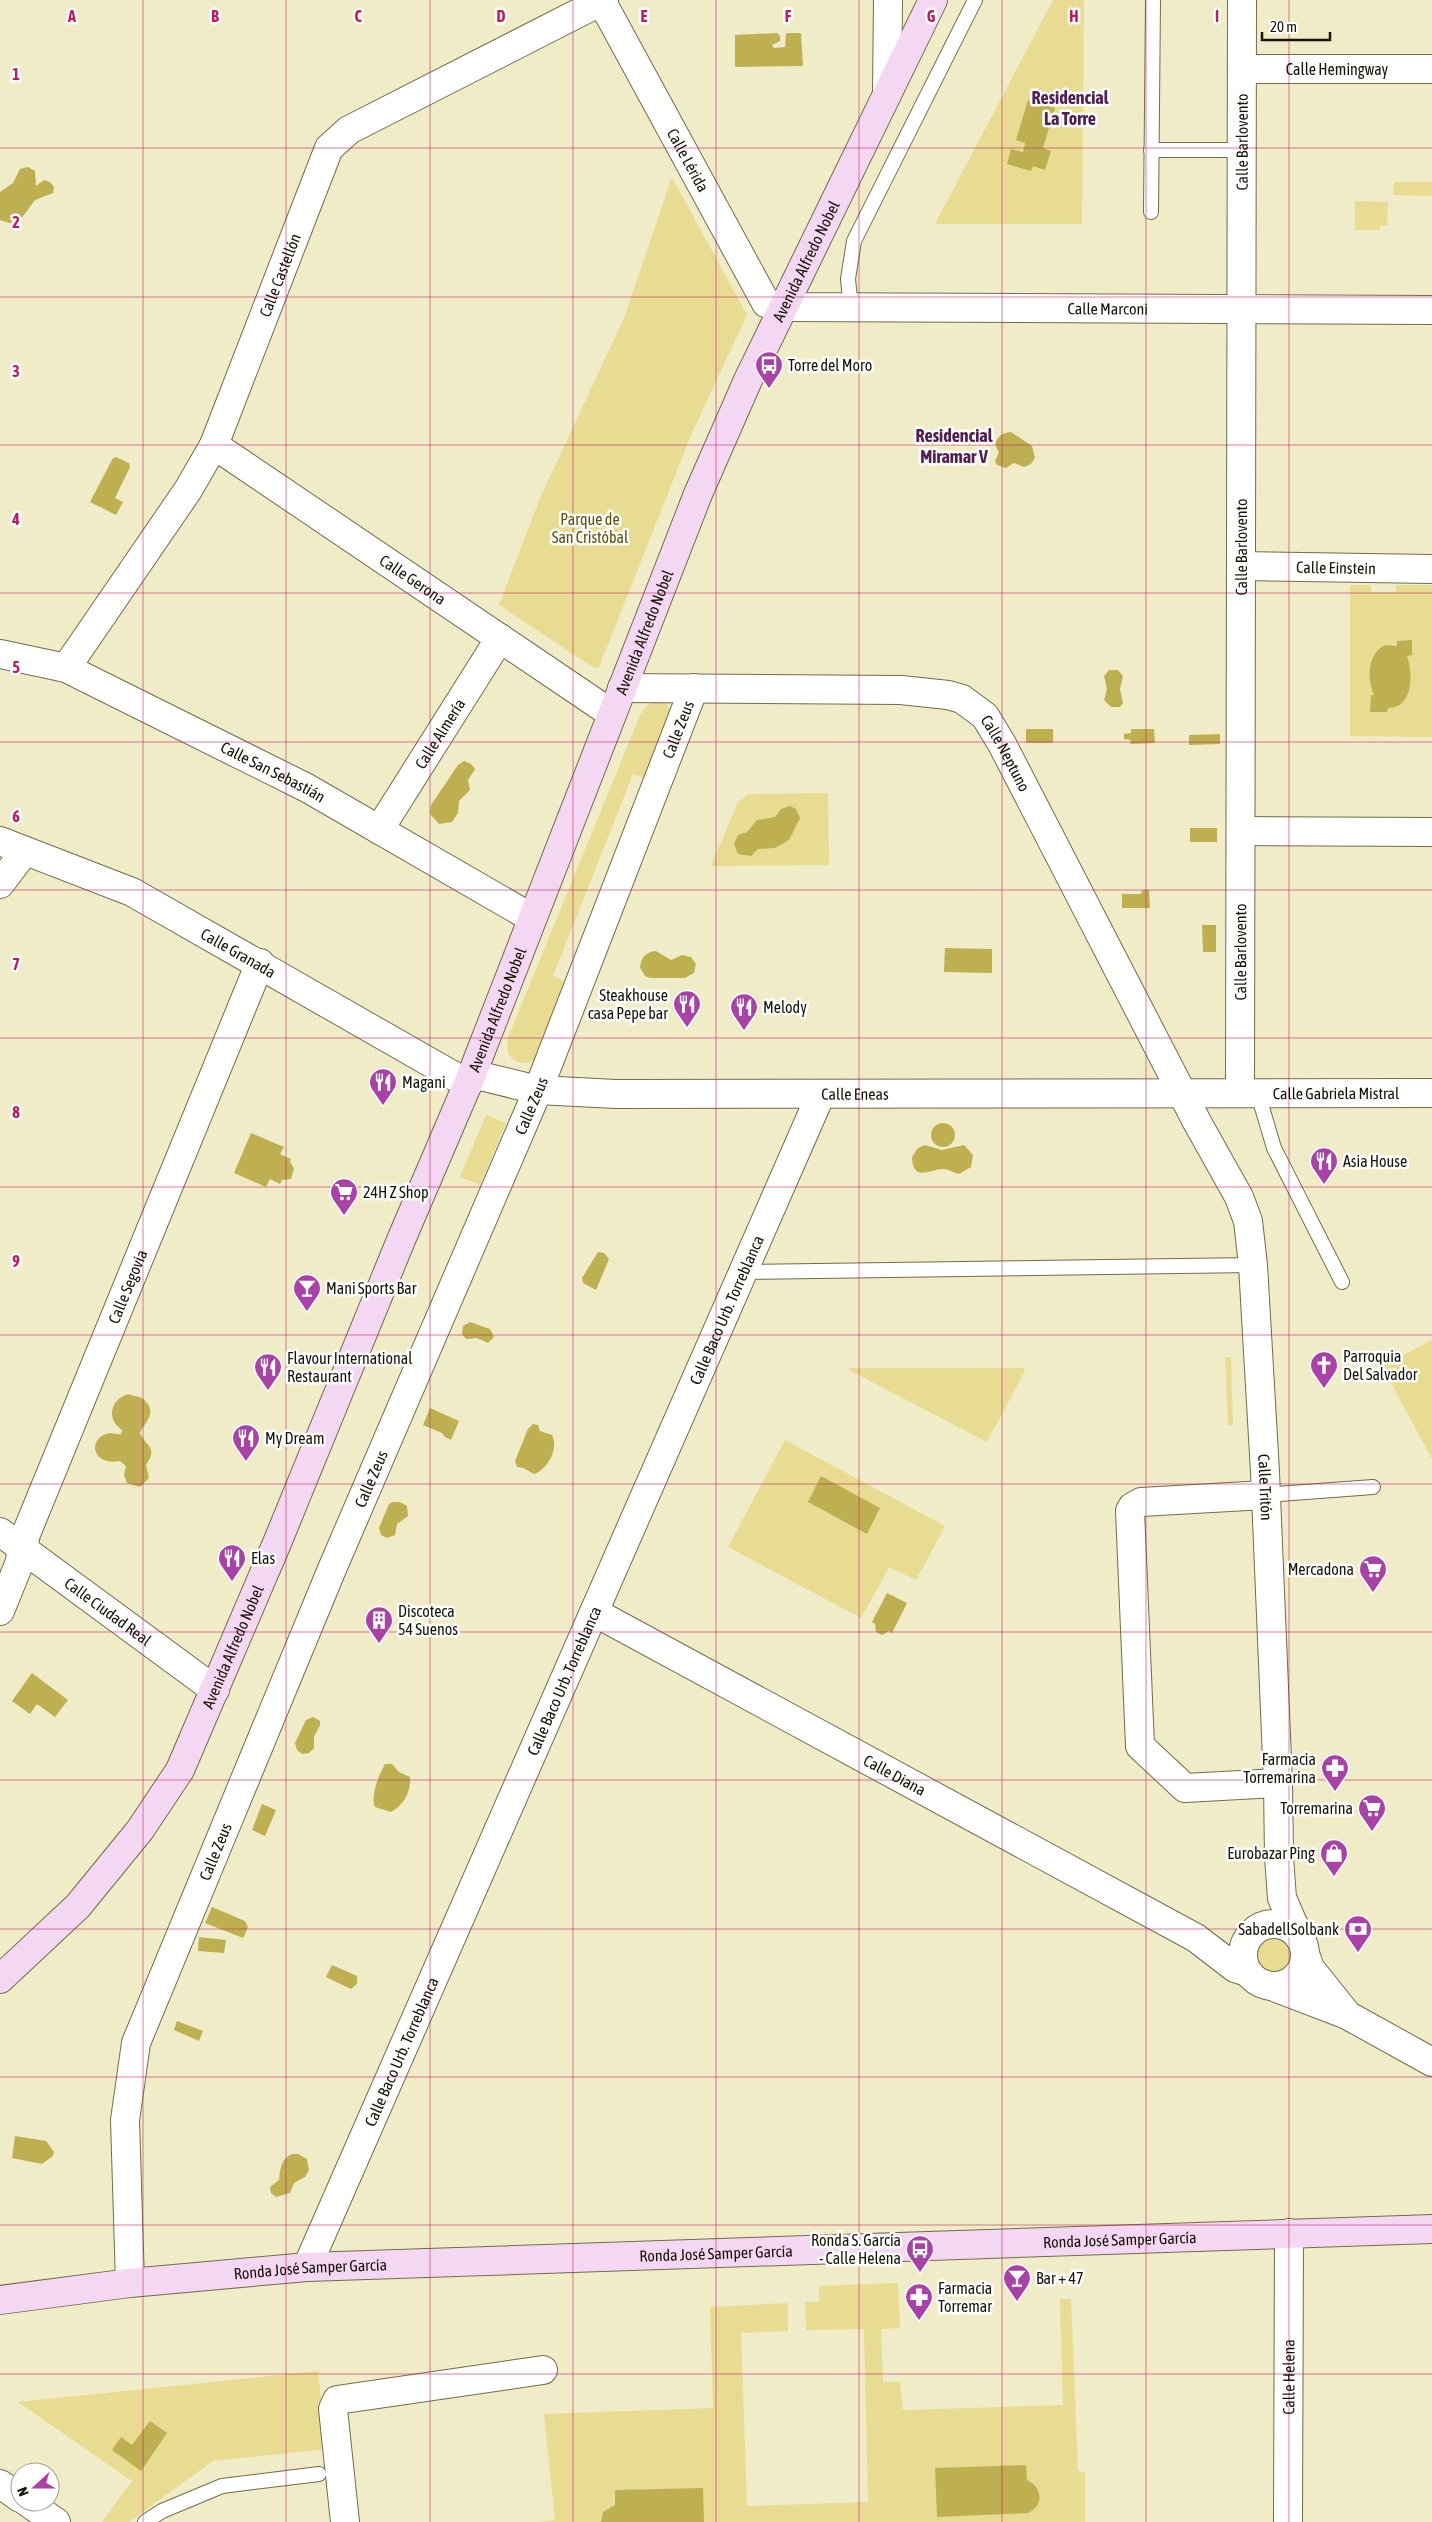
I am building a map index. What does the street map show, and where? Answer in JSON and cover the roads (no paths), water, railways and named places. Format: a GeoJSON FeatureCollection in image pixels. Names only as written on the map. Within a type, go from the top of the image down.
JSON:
{"type":"FeatureCollection","features":[{"type":"Feature","properties":{"kind":"main road","name":"Avenida Alfredo Nobel"},"geometry":{"type":"LineString","coordinates":[[0,1979],[78,1906],[140,1830],[180,1770],[470,1079],[698,494],[748,380],[933,0]]}},
{"type":"Feature","properties":{"kind":"main road","name":"Ronda José Samper García"},"geometry":{"type":"LineString","coordinates":[[0,2300],[130,2283],[306,2267],[1432,2229]]}},
{"type":"Feature","properties":{"kind":"street"},"geometry":{"type":"LineString","coordinates":[[887,94],[888,0]]}},
{"type":"Feature","properties":{"kind":"street","name":"Calle Barlovento"},"geometry":{"type":"LineString","coordinates":[[1242,0],[1241,831],[1249,1094]]}},
{"type":"Feature","properties":{"kind":"street","name":"Calle Lérida"},"geometry":{"type":"LineString","coordinates":[[603,1],[766,303],[783,307]]}},
{"type":"Feature","properties":{"kind":"street","name":"Calle Castellón"},"geometry":{"type":"LineString","coordinates":[[66,668],[196,478],[214,445],[329,148],[349,130],[603,1]]}},
{"type":"Feature","properties":{"kind":"street","name":"Calle Hemingway"},"geometry":{"type":"LineString","coordinates":[[1242,69],[1432,69]]}},
{"type":"Feature","properties":{"kind":"street","name":"Calle Marconi"},"geometry":{"type":"LineString","coordinates":[[783,307],[1432,310]]}},
{"type":"Feature","properties":{"kind":"street","name":"Calle Gerona"},"geometry":{"type":"LineString","coordinates":[[214,445],[612,714]]}},
{"type":"Feature","properties":{"kind":"street","name":"Calle Einstein"},"geometry":{"type":"LineString","coordinates":[[1241,566],[1432,569]]}},
{"type":"Feature","properties":{"kind":"street","name":"Calle Almería"},"geometry":{"type":"LineString","coordinates":[[379,830],[500,638]]}},
{"type":"Feature","properties":{"kind":"street","name":"Calle San Sebastián"},"geometry":{"type":"LineString","coordinates":[[0,654],[66,668],[306,788],[532,918]]}},
{"type":"Feature","properties":{"kind":"street","name":"Calle Neptuno"},"geometry":{"type":"LineString","coordinates":[[622,688],[901,690],[948,695],[974,707],[984,716],[1002,744],[1183,1094]]}},
{"type":"Feature","properties":{"kind":"street","name":"Calle Zeus"},"geometry":{"type":"LineString","coordinates":[[130,2283],[125,2120],[136,2043],[332,1569],[538,1090],[694,688]]}},
{"type":"Feature","properties":{"kind":"street"},"geometry":{"type":"LineString","coordinates":[[1241,831],[1432,832]]}},
{"type":"Feature","properties":{"kind":"street","name":"Calle Granada"},"geometry":{"type":"LineString","coordinates":[[0,841],[132,892],[470,1079]]}},
{"type":"Feature","properties":{"kind":"street"},"geometry":{"type":"LineString","coordinates":[[0,884],[25,851]]}},
{"type":"Feature","properties":{"kind":"street","name":"Calle Segovia"},"geometry":{"type":"LineString","coordinates":[[0,1611],[26,1534],[260,963]]}},
{"type":"Feature","properties":{"kind":"street","name":"Calle Eneas"},"geometry":{"type":"LineString","coordinates":[[470,1079],[538,1090],[616,1094],[1249,1094]]}},
{"type":"Feature","properties":{"kind":"street","name":"Calle Gabriela Mistral"},"geometry":{"type":"LineString","coordinates":[[1249,1094],[1432,1093]]}},
{"type":"Feature","properties":{"kind":"street","name":"Calle Baco Urb. Torreblanca"},"geometry":{"type":"LineString","coordinates":[[306,2267],[821,1094]]}},
{"type":"Feature","properties":{"kind":"street","name":"Calle Tritón"},"geometry":{"type":"LineString","coordinates":[[1183,1094],[1244,1209],[1250,1234],[1265,1495],[1282,1898],[1302,1946]]}},
{"type":"Feature","properties":{"kind":"street"},"geometry":{"type":"LineString","coordinates":[[1265,1495],[1141,1502],[1132,1507],[1130,1511],[1140,1746],[1185,1788],[1278,1783]]}},
{"type":"Feature","properties":{"kind":"street","name":"Calle Ciudad Real"},"geometry":{"type":"LineString","coordinates":[[0,1532],[23,1547],[215,1690]]}},
{"type":"Feature","properties":{"kind":"street","name":"Calle Diana"},"geometry":{"type":"LineString","coordinates":[[594,1612],[1196,1938],[1235,1968],[1247,1972]]}},
{"type":"Feature","properties":{"kind":"street"},"geometry":{"type":"LineString","coordinates":[[1282,1898],[1246,1941],[1243,1951],[1247,1972],[1264,1985],[1274,1987],[1347,2015],[1432,2062]]}},
{"type":"Feature","properties":{"kind":"street"},"geometry":{"type":"LineString","coordinates":[[1196,1938],[1283,1925],[1302,1946],[1310,1968],[1347,2015]]}},
{"type":"Feature","properties":{"kind":"street"},"geometry":{"type":"LineString","coordinates":[[1274,1987],[1293,1980],[1299,1973],[1302,1946]]}},
{"type":"Feature","properties":{"kind":"street","name":"Calle Helena"},"geometry":{"type":"LineString","coordinates":[[1288,2522],[1289,2233]]}},
{"type":"Feature","properties":{"kind":"street"},"geometry":{"type":"LineString","coordinates":[[345,2522],[333,2409],[337,2400],[543,2370]]}},
{"type":"Feature","properties":{"kind":"street"},"geometry":{"type":"LineString","coordinates":[[41,2512],[56,2522]]}},
{"type":"Feature","properties":{"kind":"lane"},"geometry":{"type":"LineString","coordinates":[[851,308],[848,278],[854,241],[976,0]]}},
{"type":"Feature","properties":{"kind":"lane"},"geometry":{"type":"LineString","coordinates":[[1151,212],[1153,0]]}},
{"type":"Feature","properties":{"kind":"lane"},"geometry":{"type":"LineString","coordinates":[[1151,150],[1242,150]]}},
{"type":"Feature","properties":{"kind":"lane"},"geometry":{"type":"LineString","coordinates":[[1249,1094],[1274,1148],[1342,1282]]}},
{"type":"Feature","properties":{"kind":"lane"},"geometry":{"type":"LineString","coordinates":[[743,1272],[1253,1265]]}},
{"type":"Feature","properties":{"kind":"lane"},"geometry":{"type":"LineString","coordinates":[[1265,1495],[1374,1487]]}},
{"type":"Feature","properties":{"kind":"lane"},"geometry":{"type":"LineString","coordinates":[[145,2522],[162,2511],[222,2486],[319,2474]]}},
{"type":"Feature","properties":{"kind":"place","name":"Torre del Moro"},"geometry":{"type":"Point","coordinates":[769,389]}},
{"type":"Feature","properties":{"kind":"place","name":"Steakhouse casa Pepe bar"},"geometry":{"type":"Point","coordinates":[687,1028]}},
{"type":"Feature","properties":{"kind":"place","name":"Melody"},"geometry":{"type":"Point","coordinates":[744,1031]}},
{"type":"Feature","properties":{"kind":"place","name":"Magani"},"geometry":{"type":"Point","coordinates":[383,1106]}},
{"type":"Feature","properties":{"kind":"place","name":"Asia House"},"geometry":{"type":"Point","coordinates":[1324,1185]}},
{"type":"Feature","properties":{"kind":"place","name":"24H Z Shop"},"geometry":{"type":"Point","coordinates":[344,1216]}},
{"type":"Feature","properties":{"kind":"place","name":"Mani Sports Bar"},"geometry":{"type":"Point","coordinates":[307,1312]}},
{"type":"Feature","properties":{"kind":"place","name":"Parroquia Del Salvador"},"geometry":{"type":"Point","coordinates":[1324,1389]}},
{"type":"Feature","properties":{"kind":"place","name":"Flavour International Restaurant"},"geometry":{"type":"Point","coordinates":[268,1391]}},
{"type":"Feature","properties":{"kind":"place","name":"My Dream"},"geometry":{"type":"Point","coordinates":[246,1462]}},
{"type":"Feature","properties":{"kind":"place","name":"Elas"},"geometry":{"type":"Point","coordinates":[232,1582]}},
{"type":"Feature","properties":{"kind":"place","name":"Mercadona"},"geometry":{"type":"Point","coordinates":[1373,1593]}},
{"type":"Feature","properties":{"kind":"place","name":"Discoteca 54 Suenos"},"geometry":{"type":"Point","coordinates":[379,1644]}},
{"type":"Feature","properties":{"kind":"place","name":"Farmacia Torremarina"},"geometry":{"type":"Point","coordinates":[1335,1792]}},
{"type":"Feature","properties":{"kind":"place","name":"Torremarina"},"geometry":{"type":"Point","coordinates":[1372,1832]}},
{"type":"Feature","properties":{"kind":"place","name":"Eurobazar Ping"},"geometry":{"type":"Point","coordinates":[1334,1877]}},
{"type":"Feature","properties":{"kind":"place","name":"SabadellSolbank"},"geometry":{"type":"Point","coordinates":[1358,1953]}},
{"type":"Feature","properties":{"kind":"place","name":"Ronda S. García - Calle Helena"},"geometry":{"type":"Point","coordinates":[920,2273]}},
{"type":"Feature","properties":{"kind":"place","name":"Bar + 47"},"geometry":{"type":"Point","coordinates":[1017,2302]}},
{"type":"Feature","properties":{"kind":"place","name":"Farmacia Torremar"},"geometry":{"type":"Point","coordinates":[919,2321]}},
{"type":"Feature","properties":{"kind":"district","name":"Residencial La Torre"},"geometry":{"type":"Point","coordinates":[1070,107]}},
{"type":"Feature","properties":{"kind":"district","name":"Residencial Miramar V"},"geometry":{"type":"Point","coordinates":[954,445]}},
{"type":"Feature","properties":{"kind":"park label","name":"Parque de San Cristóbal"},"geometry":{"type":"Point","coordinates":[590,528]}}]}
